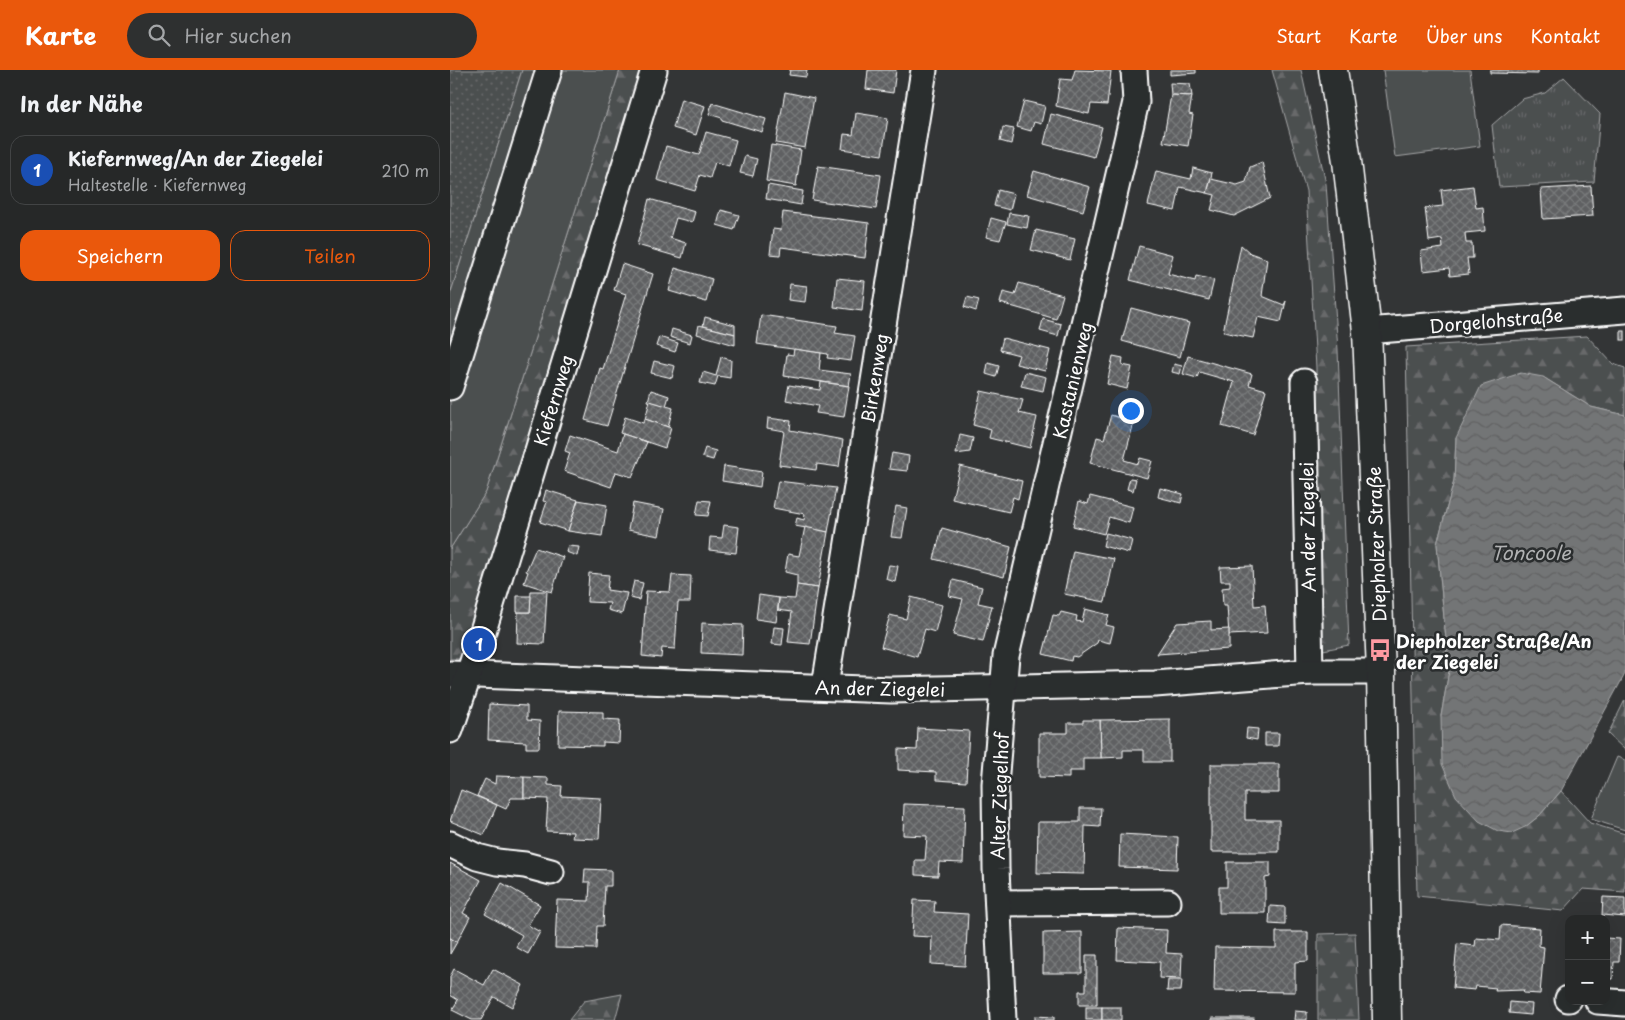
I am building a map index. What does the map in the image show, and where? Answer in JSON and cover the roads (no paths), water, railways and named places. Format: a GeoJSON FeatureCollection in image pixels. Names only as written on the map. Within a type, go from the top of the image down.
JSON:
{"type":"FeatureCollection","features":[{"type":"Feature","properties":{"kind":"main road","name":"Diepholzer Straße"},"geometry":{"type":"LineString","coordinates":[[1333,70],[1347,161],[1367,331],[1381,672],[1387,1020]]}},
{"type":"Feature","properties":{"kind":"street"},"geometry":{"type":"LineString","coordinates":[[450,387],[549,70]]}},
{"type":"Feature","properties":{"kind":"street","name":"Kiefernweg"},"geometry":{"type":"LineString","coordinates":[[450,730],[460,674],[654,70]]}},
{"type":"Feature","properties":{"kind":"street","name":"Birkenweg"},"geometry":{"type":"LineString","coordinates":[[825,686],[924,70]]}},
{"type":"Feature","properties":{"kind":"street","name":"Kastanienweg"},"geometry":{"type":"LineString","coordinates":[[1004,689],[1006,656],[1136,102],[1134,70]]}},
{"type":"Feature","properties":{"kind":"street","name":"Dorgelohstraße"},"geometry":{"type":"LineString","coordinates":[[1367,331],[1625,310]]}},
{"type":"Feature","properties":{"kind":"street","name":"An der Ziegelei"},"geometry":{"type":"LineString","coordinates":[[1304,382],[1310,672]]}},
{"type":"Feature","properties":{"kind":"street","name":"An der Ziegelei"},"geometry":{"type":"LineString","coordinates":[[460,674],[825,686],[891,690],[1004,689],[1155,684],[1310,672],[1381,672]]}},
{"type":"Feature","properties":{"kind":"street","name":"Alter Ziegelhof"},"geometry":{"type":"LineString","coordinates":[[1003,1020],[995,784],[1004,689]]}},
{"type":"Feature","properties":{"kind":"street"},"geometry":{"type":"LineString","coordinates":[[450,844],[477,857],[497,862],[525,865],[551,872]]}},
{"type":"Feature","properties":{"kind":"street"},"geometry":{"type":"LineString","coordinates":[[998,903],[1168,902]]}},
{"type":"Feature","properties":{"kind":"street"},"geometry":{"type":"LineString","coordinates":[[1610,1002],[1625,1003]]}},
{"type":"Feature","properties":{"kind":"water","name":"Toncoole"},"geometry":{"type":"Polygon","coordinates":[[[1521,373],[1543,377],[1591,407],[1625,415],[1625,674],[1561,791],[1539,816],[1525,827],[1512,833],[1498,831],[1479,821],[1456,796],[1442,764],[1441,716],[1449,671],[1437,544],[1454,481],[1456,438],[1481,386],[1521,373]]]}},
{"type":"Feature","properties":{"kind":"place","name":"Kiefernweg/An der Ziegelei"},"geometry":{"type":"Point","coordinates":[479,644]}},
{"type":"Feature","properties":{"kind":"place","name":"Diepholzer Straße/An der Ziegelei"},"geometry":{"type":"Point","coordinates":[1380,650]}}]}
